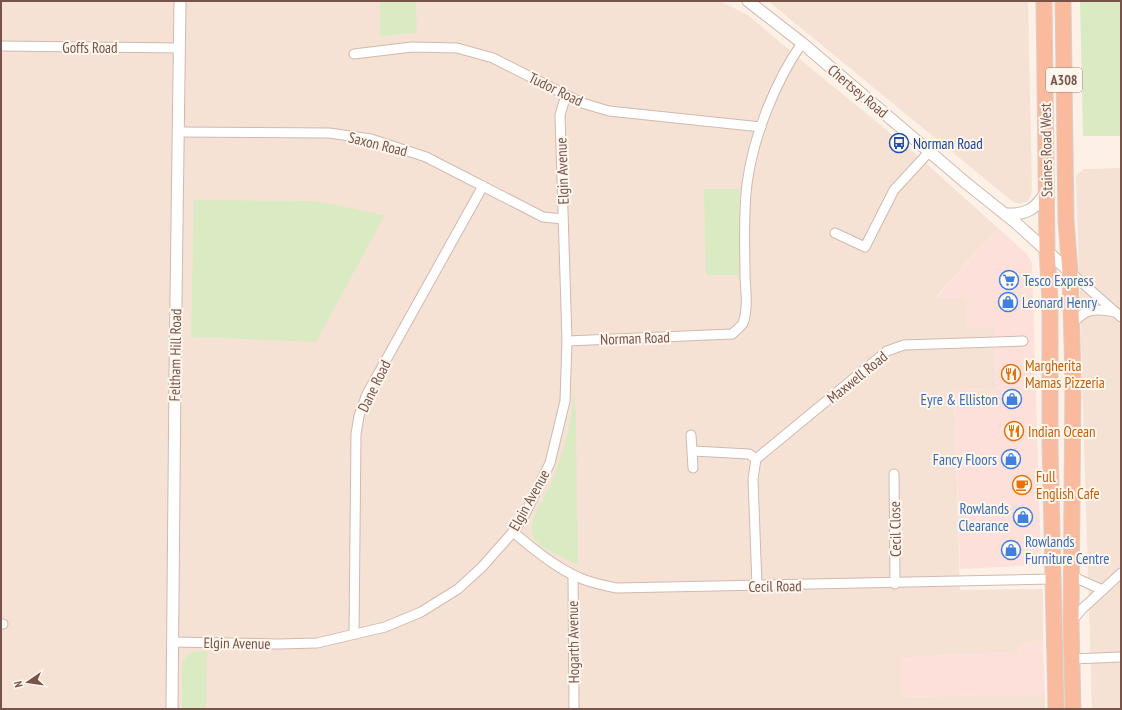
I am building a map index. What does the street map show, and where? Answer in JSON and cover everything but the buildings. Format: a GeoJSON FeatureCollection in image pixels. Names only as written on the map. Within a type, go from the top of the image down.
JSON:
{"type":"FeatureCollection","features":[{"type":"Feature","properties":{"kind":"highway","name":"Staines Road West"},"geometry":{"type":"LineString","coordinates":[[1044,1],[1047,250]]}},
{"type":"Feature","properties":{"kind":"highway","name":"A308"},"geometry":{"type":"LineString","coordinates":[[1063,1],[1066,221],[1070,272],[1073,384],[1071,571],[1073,709]]}},
{"type":"Feature","properties":{"kind":"highway"},"geometry":{"type":"LineString","coordinates":[[1047,250],[1055,244],[1066,221]]}},
{"type":"Feature","properties":{"kind":"highway","name":"A308"},"geometry":{"type":"LineString","coordinates":[[1047,250],[1050,301],[1050,444],[1056,709]]}},
{"type":"Feature","properties":{"kind":"highway"},"geometry":{"type":"LineString","coordinates":[[1050,301],[1059,284],[1070,272]]}},
{"type":"Feature","properties":{"kind":"street","name":"Feltham Hill Road"},"geometry":{"type":"LineString","coordinates":[[172,709],[180,1]]}},
{"type":"Feature","properties":{"kind":"street","name":"Chertsey Road"},"geometry":{"type":"LineString","coordinates":[[748,1],[802,43],[929,152],[1005,214],[1070,272]]}},
{"type":"Feature","properties":{"kind":"street","name":"Norman Road"},"geometry":{"type":"LineString","coordinates":[[567,341],[732,334],[742,324],[746,308],[745,227],[747,184],[757,140],[770,102],[790,61],[802,43]]}},
{"type":"Feature","properties":{"kind":"street","name":"Goffs Road"},"geometry":{"type":"LineString","coordinates":[[1,46],[180,48]]}},
{"type":"Feature","properties":{"kind":"street","name":"Tudor Road"},"geometry":{"type":"LineString","coordinates":[[354,54],[412,47],[457,48],[493,58],[582,103],[609,111],[761,127]]}},
{"type":"Feature","properties":{"kind":"street","name":"Elgin Avenue"},"geometry":{"type":"LineString","coordinates":[[172,642],[279,644],[318,643],[385,627],[421,612],[458,589],[482,567],[524,516],[550,463],[565,401],[567,341],[560,115],[566,95]]}},
{"type":"Feature","properties":{"kind":"street","name":"Saxon Road"},"geometry":{"type":"LineString","coordinates":[[178,132],[328,133],[370,139],[426,157],[543,217],[563,219]]}},
{"type":"Feature","properties":{"kind":"street"},"geometry":{"type":"LineString","coordinates":[[835,233],[866,247],[894,190],[929,152]]}},
{"type":"Feature","properties":{"kind":"street","name":"Dane Road"},"geometry":{"type":"LineString","coordinates":[[354,634],[356,441],[359,416],[367,394],[483,186]]}},
{"type":"Feature","properties":{"kind":"street"},"geometry":{"type":"LineString","coordinates":[[1005,214],[1024,213],[1028,211],[1038,205],[1046,192]]}},
{"type":"Feature","properties":{"kind":"street"},"geometry":{"type":"LineString","coordinates":[[1070,272],[1119,315]]}},
{"type":"Feature","properties":{"kind":"street"},"geometry":{"type":"LineString","coordinates":[[1072,326],[1082,313],[1092,310],[1104,310],[1119,315]]}},
{"type":"Feature","properties":{"kind":"street","name":"Maxwell Road"},"geometry":{"type":"LineString","coordinates":[[756,459],[887,351],[904,345],[1023,341]]}},
{"type":"Feature","properties":{"kind":"street"},"geometry":{"type":"LineString","coordinates":[[691,435],[693,468]]}},
{"type":"Feature","properties":{"kind":"street"},"geometry":{"type":"LineString","coordinates":[[693,451],[749,454],[756,459],[753,479],[757,586]]}},
{"type":"Feature","properties":{"kind":"street","name":"Cecil Close"},"geometry":{"type":"LineString","coordinates":[[894,474],[895,584]]}},
{"type":"Feature","properties":{"kind":"street","name":"Cecil Road"},"geometry":{"type":"LineString","coordinates":[[512,532],[537,552],[573,575],[591,582],[616,588],[895,584],[1054,579]]}},
{"type":"Feature","properties":{"kind":"street"},"geometry":{"type":"LineString","coordinates":[[1071,571],[1078,579],[1103,590]]}},
{"type":"Feature","properties":{"kind":"street"},"geometry":{"type":"LineString","coordinates":[[1071,622],[1081,610],[1121,573]]}},
{"type":"Feature","properties":{"kind":"street","name":"Hogarth Avenue"},"geometry":{"type":"LineString","coordinates":[[573,575],[574,709]]}},
{"type":"Feature","properties":{"kind":"street"},"geometry":{"type":"LineString","coordinates":[[1072,660],[1121,657]]}},
{"type":"Feature","properties":{"kind":"shaded area"},"geometry":{"type":"Polygon","coordinates":[[[1,1],[720,1],[748,15],[911,150],[998,228],[936,297],[965,298],[995,327],[996,389],[954,390],[960,590],[1043,589],[1043,641],[1018,644],[1019,653],[942,655],[900,659],[900,697],[1045,694],[1045,709],[1,709],[1,1]]]}},
{"type":"Feature","properties":{"kind":"shaded area"},"geometry":{"type":"Polygon","coordinates":[[[768,1],[1028,1],[1032,188],[1031,196],[1028,201],[1020,204],[1013,202],[768,1]]]}},
{"type":"Feature","properties":{"kind":"shaded area"},"geometry":{"type":"Polygon","coordinates":[[[1121,168],[1121,709],[1092,709],[1076,175],[1084,169],[1121,168]]]}},
{"type":"Feature","properties":{"kind":"shaded area"},"geometry":{"type":"Polygon","coordinates":[[[998,228],[1027,254],[1032,263],[1041,565],[960,569],[954,390],[996,389],[995,328],[966,328],[965,298],[936,298],[998,228]]]}},
{"type":"Feature","properties":{"kind":"shaded area"},"geometry":{"type":"Polygon","coordinates":[[[1043,641],[1045,694],[900,697],[900,659],[942,655],[1019,653],[1018,644],[1043,641]]]}},
{"type":"Feature","properties":{"kind":"green space"},"geometry":{"type":"Polygon","coordinates":[[[380,1],[416,1],[417,33],[380,36],[380,1]]]}},
{"type":"Feature","properties":{"kind":"green space"},"geometry":{"type":"Polygon","coordinates":[[[1080,1],[1121,1],[1121,136],[1083,136],[1080,1]]]}},
{"type":"Feature","properties":{"kind":"green space"},"geometry":{"type":"Polygon","coordinates":[[[704,189],[739,189],[739,275],[706,275],[704,189]]]}},
{"type":"Feature","properties":{"kind":"green space"},"geometry":{"type":"Polygon","coordinates":[[[194,200],[316,201],[385,215],[316,342],[191,337],[194,200]]]}},
{"type":"Feature","properties":{"kind":"green space"},"geometry":{"type":"Polygon","coordinates":[[[573,381],[576,412],[578,565],[542,546],[534,538],[532,532],[535,513],[548,490],[562,453],[572,410],[573,381]]]}},
{"type":"Feature","properties":{"kind":"green space"},"geometry":{"type":"Polygon","coordinates":[[[207,651],[206,709],[182,709],[182,664],[184,659],[189,654],[207,651]]]}},
{"type":"Feature","properties":{"kind":"place","name":"Norman Road"},"geometry":{"type":"Point","coordinates":[899,143]}},
{"type":"Feature","properties":{"kind":"place","name":"Tesco Express"},"geometry":{"type":"Point","coordinates":[1009,280]}},
{"type":"Feature","properties":{"kind":"place","name":"Leonard Henry"},"geometry":{"type":"Point","coordinates":[1008,302]}},
{"type":"Feature","properties":{"kind":"place","name":"Margherita Mamas Pizzeria"},"geometry":{"type":"Point","coordinates":[1011,374]}},
{"type":"Feature","properties":{"kind":"place","name":"Eyre & Elliston"},"geometry":{"type":"Point","coordinates":[1012,399]}},
{"type":"Feature","properties":{"kind":"place","name":"Indian Ocean"},"geometry":{"type":"Point","coordinates":[1014,431]}},
{"type":"Feature","properties":{"kind":"place","name":"Fancy Floors"},"geometry":{"type":"Point","coordinates":[1011,459]}},
{"type":"Feature","properties":{"kind":"place","name":"Full English Cafe"},"geometry":{"type":"Point","coordinates":[1022,485]}},
{"type":"Feature","properties":{"kind":"place","name":"Rowlands Clearance"},"geometry":{"type":"Point","coordinates":[1023,517]}},
{"type":"Feature","properties":{"kind":"place","name":"Rowlands Furniture Centre"},"geometry":{"type":"Point","coordinates":[1011,550]}}]}
